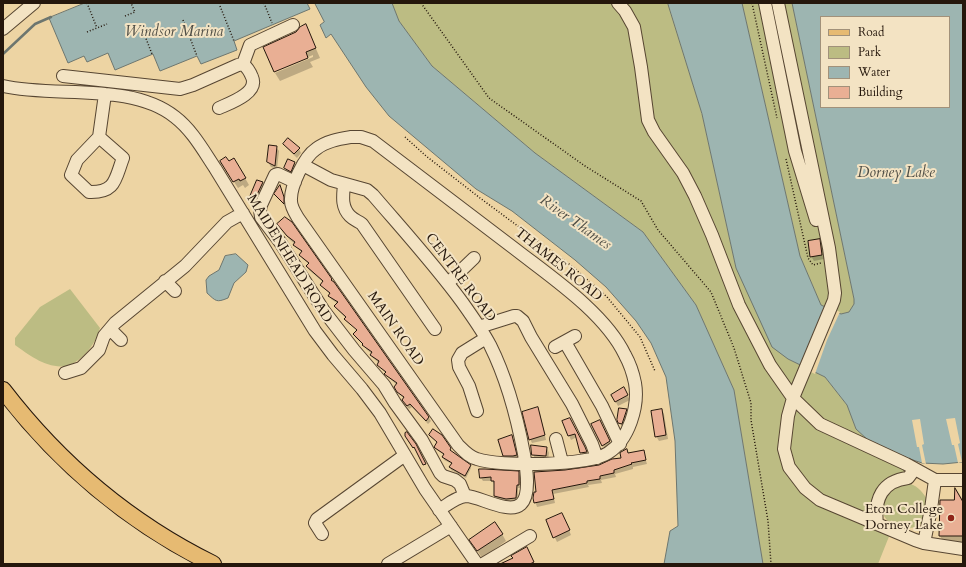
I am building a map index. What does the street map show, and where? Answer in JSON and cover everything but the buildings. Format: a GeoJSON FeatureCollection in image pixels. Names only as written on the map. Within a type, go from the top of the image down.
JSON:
{"type":"FeatureCollection","features":[{"type":"Feature","properties":{"kind":"main road"},"geometry":{"type":"LineString","coordinates":[[3,390],[44,438],[93,485],[147,526],[212,564]]}},
{"type":"Feature","properties":{"kind":"street"},"geometry":{"type":"LineString","coordinates":[[3,29],[34,3]]}},
{"type":"Feature","properties":{"kind":"street"},"geometry":{"type":"LineString","coordinates":[[618,3],[626,11],[634,27],[650,125],[686,178],[712,235],[739,305],[770,365],[794,398],[820,424],[906,464],[914,470],[935,480],[963,480]]}},
{"type":"Feature","properties":{"kind":"street"},"geometry":{"type":"LineString","coordinates":[[765,3],[795,151],[812,208],[831,260]]}},
{"type":"Feature","properties":{"kind":"street"},"geometry":{"type":"LineString","coordinates":[[778,3],[831,260],[835,293],[834,300],[788,416],[784,449],[789,467],[805,488],[820,500],[924,543],[963,549]]}},
{"type":"Feature","properties":{"kind":"street"},"geometry":{"type":"LineString","coordinates":[[244,64],[250,46],[293,25]]}},
{"type":"Feature","properties":{"kind":"street"},"geometry":{"type":"LineString","coordinates":[[63,76],[180,88],[193,85],[238,65],[244,64]]}},
{"type":"Feature","properties":{"kind":"street"},"geometry":{"type":"LineString","coordinates":[[219,108],[247,94],[252,89],[254,80],[248,68],[244,64]]}},
{"type":"Feature","properties":{"kind":"street","name":"MAIDENHEAD ROAD"},"geometry":{"type":"LineString","coordinates":[[3,86],[129,97],[154,105],[175,117],[188,129],[243,213],[315,330],[333,355],[371,400],[439,510],[477,564]]}},
{"type":"Feature","properties":{"kind":"street"},"geometry":{"type":"LineString","coordinates":[[154,105],[163,87]]}},
{"type":"Feature","properties":{"kind":"street"},"geometry":{"type":"LineString","coordinates":[[99,137],[123,158],[113,186],[103,191],[89,192],[71,175],[77,160],[99,137],[105,94]]}},
{"type":"Feature","properties":{"kind":"street","name":"THAMES ROAD"},"geometry":{"type":"LineString","coordinates":[[303,165],[311,152],[324,144],[351,137],[370,139],[548,274],[602,322],[616,338],[626,356],[633,374],[636,391],[629,428],[620,444],[607,454],[597,458],[526,464]]}},
{"type":"Feature","properties":{"kind":"street","name":"MAIN ROAD"},"geometry":{"type":"LineString","coordinates":[[303,165],[295,182],[291,202],[298,218],[458,445],[468,454],[481,460],[507,464],[526,464]]}},
{"type":"Feature","properties":{"kind":"street","name":"CENTRE ROAD"},"geometry":{"type":"LineString","coordinates":[[303,165],[326,178],[367,190],[373,195],[448,283],[480,327],[486,338],[499,366],[519,432],[526,464],[526,492],[523,501],[518,506],[511,507],[501,506],[465,496]]}},
{"type":"Feature","properties":{"kind":"street"},"geometry":{"type":"LineString","coordinates":[[295,182],[278,174],[275,175],[261,205],[260,210],[262,217],[280,242],[324,311],[384,384],[395,403],[420,435],[437,469],[443,476],[455,480],[460,484],[465,496],[439,510]]}},
{"type":"Feature","properties":{"kind":"street"},"geometry":{"type":"LineString","coordinates":[[344,184],[343,202],[346,210],[350,216],[362,224],[435,328]]}},
{"type":"Feature","properties":{"kind":"street"},"geometry":{"type":"LineString","coordinates":[[65,373],[81,368],[89,361],[98,350],[104,336],[115,323],[185,266],[227,222],[243,213]]}},
{"type":"Feature","properties":{"kind":"street"},"geometry":{"type":"LineString","coordinates":[[448,283],[474,258]]}},
{"type":"Feature","properties":{"kind":"street"},"geometry":{"type":"LineString","coordinates":[[165,281],[174,291]]}},
{"type":"Feature","properties":{"kind":"street"},"geometry":{"type":"LineString","coordinates":[[480,327],[511,316],[517,316],[523,321],[533,341],[576,413],[592,444],[597,458]]}},
{"type":"Feature","properties":{"kind":"street"},"geometry":{"type":"LineString","coordinates":[[110,329],[121,340]]}},
{"type":"Feature","properties":{"kind":"street"},"geometry":{"type":"LineString","coordinates":[[477,411],[469,386],[459,367],[458,360],[462,353],[486,338]]}},
{"type":"Feature","properties":{"kind":"street"},"geometry":{"type":"LineString","coordinates":[[565,342],[602,406],[620,444]]}},
{"type":"Feature","properties":{"kind":"street"},"geometry":{"type":"LineString","coordinates":[[556,439],[562,462]]}},
{"type":"Feature","properties":{"kind":"street"},"geometry":{"type":"LineString","coordinates":[[322,534],[315,523],[317,519],[405,455]]}},
{"type":"Feature","properties":{"kind":"street"},"geometry":{"type":"LineString","coordinates":[[878,524],[876,512],[887,485],[897,479],[908,478],[914,470]]}},
{"type":"Feature","properties":{"kind":"street"},"geometry":{"type":"LineString","coordinates":[[924,543],[932,509],[935,480]]}},
{"type":"Feature","properties":{"kind":"street"},"geometry":{"type":"LineString","coordinates":[[388,564],[406,559],[450,526]]}},
{"type":"Feature","properties":{"kind":"street"},"geometry":{"type":"LineString","coordinates":[[483,564],[530,536]]}},
{"type":"Feature","properties":{"kind":"path"},"geometry":{"type":"LineString","coordinates":[[87,3],[97,28]]}},
{"type":"Feature","properties":{"kind":"path"},"geometry":{"type":"LineString","coordinates":[[125,16],[135,12],[131,3]]}},
{"type":"Feature","properties":{"kind":"path"},"geometry":{"type":"LineString","coordinates":[[264,3],[273,25]]}},
{"type":"Feature","properties":{"kind":"path"},"geometry":{"type":"LineString","coordinates":[[421,3],[489,98],[585,166],[641,201],[658,230],[711,292],[734,348],[751,403],[751,420],[768,520],[771,564]]}},
{"type":"Feature","properties":{"kind":"path"},"geometry":{"type":"LineString","coordinates":[[220,6],[234,41]]}},
{"type":"Feature","properties":{"kind":"path"},"geometry":{"type":"LineString","coordinates":[[182,20],[197,56]]}},
{"type":"Feature","properties":{"kind":"path"},"geometry":{"type":"LineString","coordinates":[[87,32],[107,24]]}},
{"type":"Feature","properties":{"kind":"path"},"geometry":{"type":"LineString","coordinates":[[145,36],[152,54]]}},
{"type":"Feature","properties":{"kind":"path"},"geometry":{"type":"LineString","coordinates":[[405,137],[426,156],[480,198],[573,266],[607,297],[640,337],[655,371]]}},
{"type":"Feature","properties":{"kind":"green space"},"geometry":{"type":"Polygon","coordinates":[[[392,3],[668,3],[702,114],[736,268],[788,359],[825,377],[847,405],[856,429],[905,470],[904,474],[873,504],[890,534],[878,564],[763,564],[734,390],[696,305],[643,232],[535,153],[432,66],[399,21],[392,3]]]}},
{"type":"Feature","properties":{"kind":"green space"},"geometry":{"type":"Polygon","coordinates":[[[742,3],[792,3],[854,299],[854,304],[849,312],[841,314],[821,305],[800,256],[742,3]]]}},
{"type":"Feature","properties":{"kind":"green space"},"geometry":{"type":"Polygon","coordinates":[[[70,289],[100,328],[95,340],[85,354],[70,365],[59,366],[45,363],[26,353],[15,345],[15,338],[40,307],[70,289]]]}},
{"type":"Feature","properties":{"kind":"green space"},"geometry":{"type":"Polygon","coordinates":[[[906,483],[918,488],[927,499],[923,522],[917,527],[904,529],[889,523],[884,516],[882,508],[883,500],[891,488],[906,483]]]}},
{"type":"Feature","properties":{"kind":"water","name":"Windsor Marina"},"geometry":{"type":"Polygon","coordinates":[[[85,3],[307,3],[310,9],[234,41],[237,50],[201,64],[197,56],[160,71],[153,54],[115,70],[108,53],[87,62],[84,56],[68,63],[49,18],[85,3]]]}},
{"type":"Feature","properties":{"kind":"water","name":"River Thames"},"geometry":{"type":"Polygon","coordinates":[[[315,3],[392,3],[399,21],[432,66],[535,153],[643,232],[696,305],[734,390],[763,564],[664,564],[670,531],[678,526],[675,441],[666,377],[651,343],[636,321],[606,287],[575,260],[512,211],[476,189],[389,116],[366,87],[331,34],[326,38],[320,25],[324,22],[315,3]]]}},
{"type":"Feature","properties":{"kind":"water","name":"Dorney Lake"},"geometry":{"type":"Polygon","coordinates":[[[668,3],[742,3],[800,256],[821,305],[841,314],[849,312],[854,304],[854,299],[792,3],[963,3],[963,462],[943,464],[922,463],[907,458],[868,440],[856,429],[847,405],[825,377],[788,359],[772,347],[736,268],[702,114],[668,3]]]}},
{"type":"Feature","properties":{"kind":"water"},"geometry":{"type":"Polygon","coordinates":[[[236,254],[248,265],[246,272],[234,283],[228,298],[218,301],[207,293],[206,280],[209,276],[219,270],[225,256],[236,254]]]}},
{"type":"Feature","properties":{"kind":"pier"},"geometry":{"type":"Polygon","coordinates":[[[826,305],[840,312],[827,340],[815,374],[800,367],[826,305]]]}},
{"type":"Feature","properties":{"kind":"pier"},"geometry":{"type":"Polygon","coordinates":[[[955,418],[962,462],[958,463],[946,419],[955,418]]]}},
{"type":"Feature","properties":{"kind":"pier"},"geometry":{"type":"Polygon","coordinates":[[[920,419],[924,444],[922,445],[926,464],[922,463],[919,447],[917,447],[912,420],[920,419]]]}},
{"type":"Feature","properties":{"kind":"waterway"},"geometry":{"type":"LineString","coordinates":[[3,54],[35,24],[51,17]]}},
{"type":"Feature","properties":{"kind":"place","name":"Eton College Dorney Lake"},"geometry":{"type":"Point","coordinates":[951,518]}}]}
